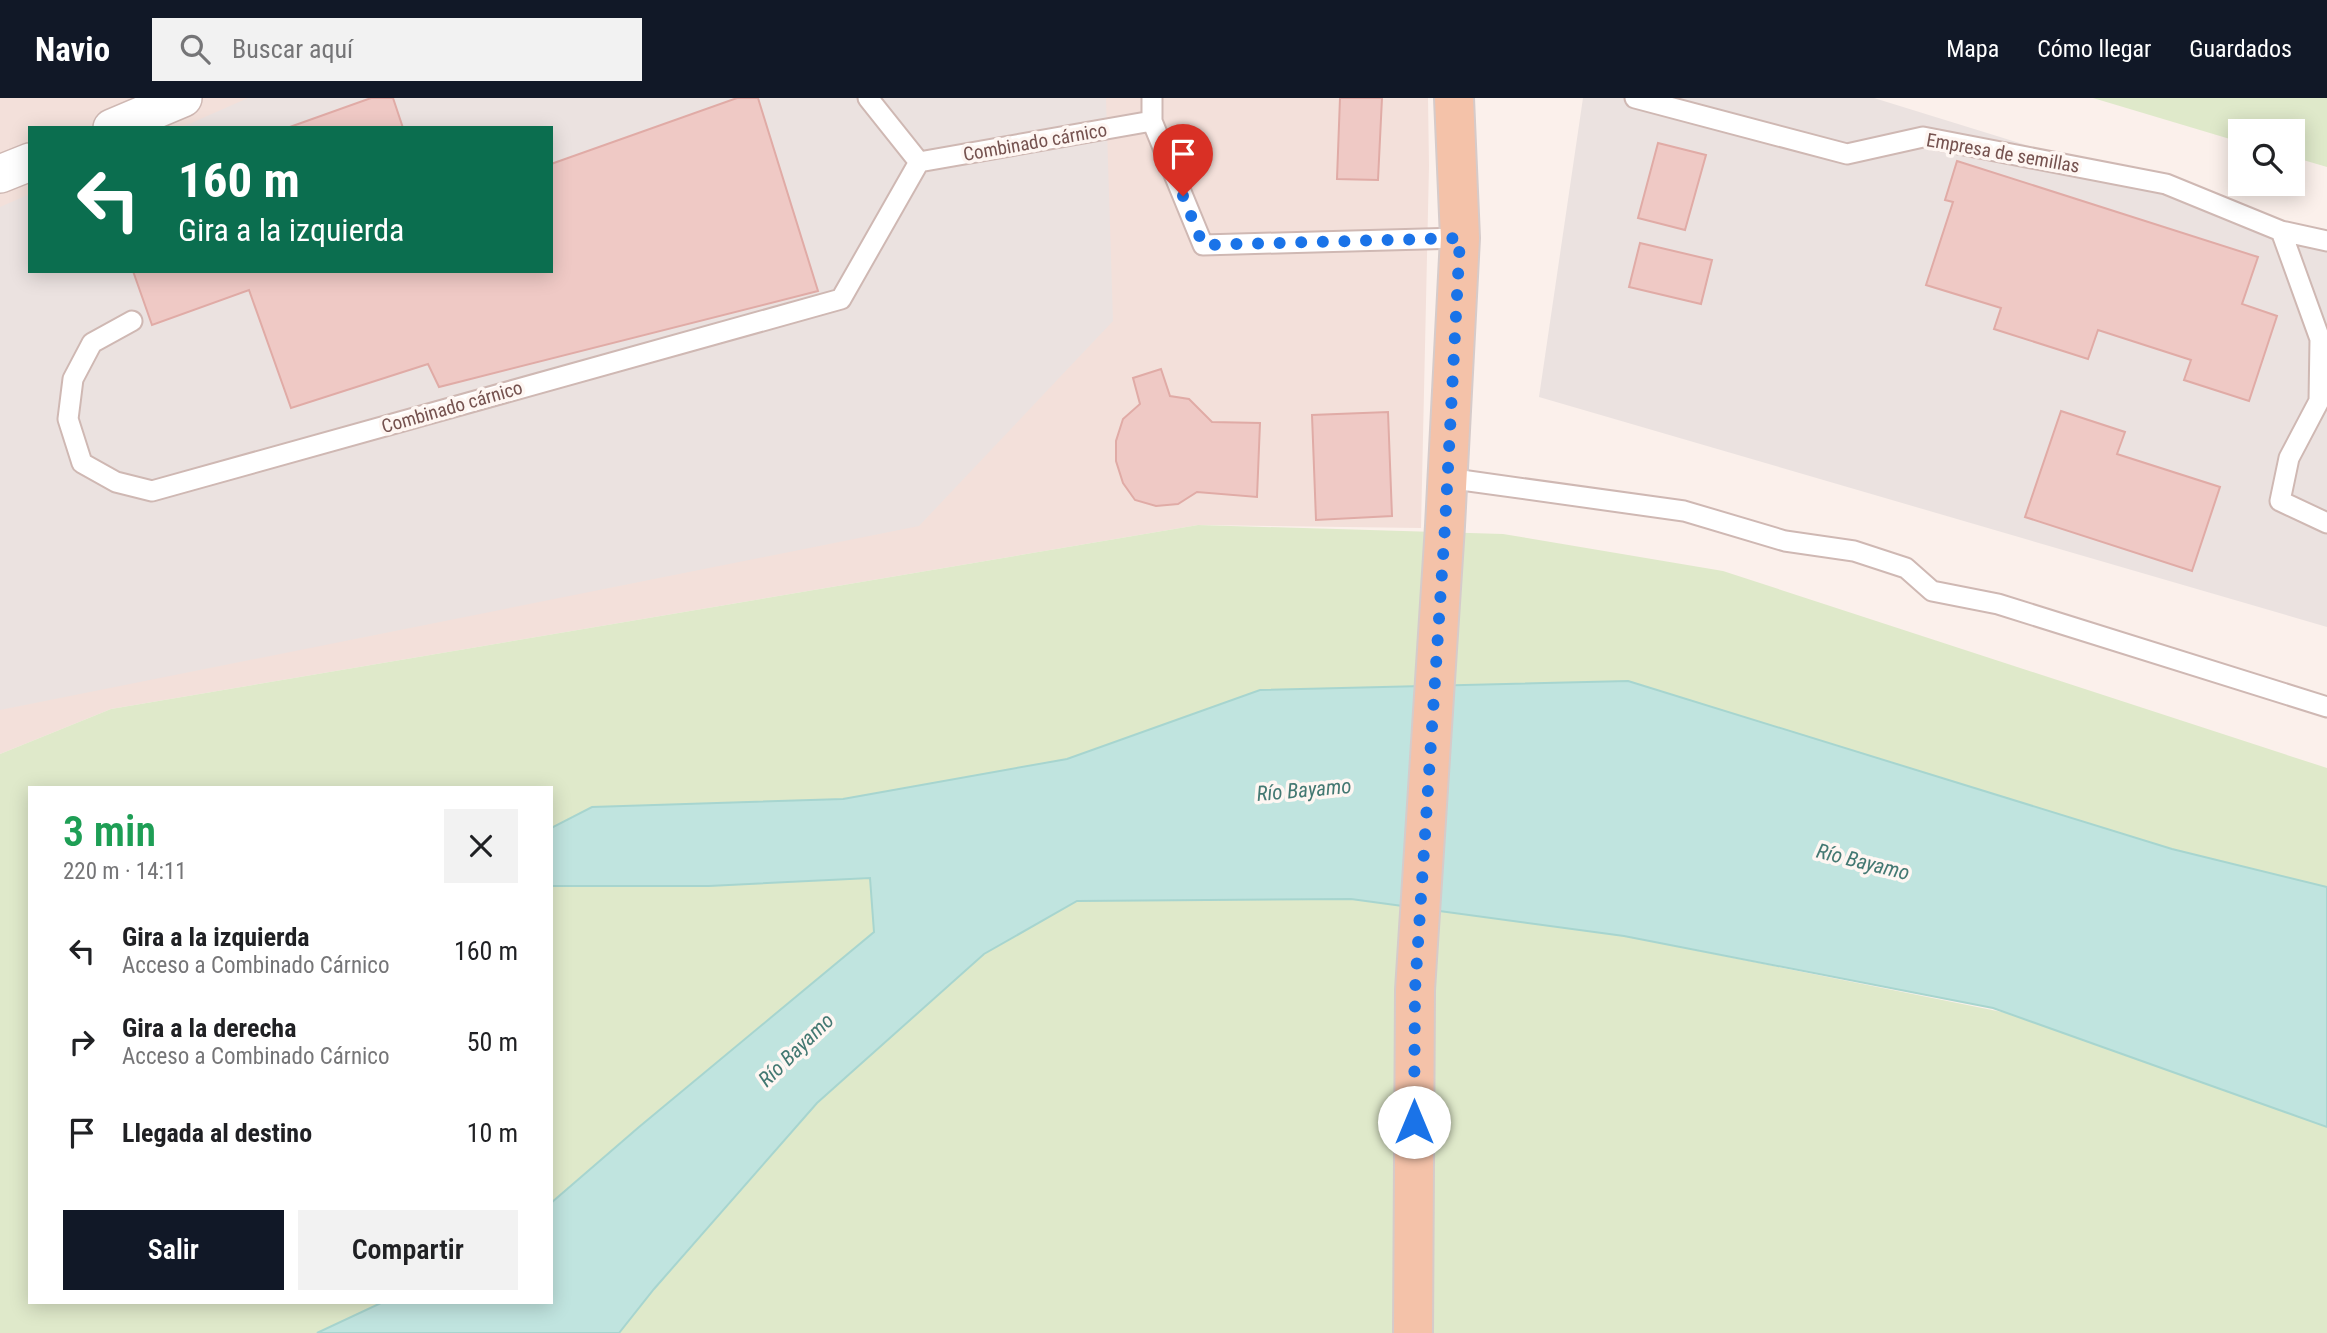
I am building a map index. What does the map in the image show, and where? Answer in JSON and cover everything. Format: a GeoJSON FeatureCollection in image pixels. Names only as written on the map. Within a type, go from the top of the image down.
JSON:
{"type":"FeatureCollection","features":[{"type":"Feature","properties":{"kind":"main road"},"geometry":{"type":"LineString","coordinates":[[1413,1333],[1415,990],[1445,526],[1460,238],[1454,98]]}},
{"type":"Feature","properties":{"kind":"street"},"geometry":{"type":"LineString","coordinates":[[117,126],[183,98]]}},
{"type":"Feature","properties":{"kind":"street"},"geometry":{"type":"LineString","coordinates":[[0,174],[28,163]]}},
{"type":"Feature","properties":{"kind":"lane"},"geometry":{"type":"LineString","coordinates":[[868,98],[919,162]]}},
{"type":"Feature","properties":{"kind":"lane"},"geometry":{"type":"LineString","coordinates":[[1152,98],[1152,121],[1203,245],[1460,238]]}},
{"type":"Feature","properties":{"kind":"lane","name":"Empresa de semillas"},"geometry":{"type":"LineString","coordinates":[[1635,98],[1847,154],[1923,137],[2166,184],[2281,231],[2327,241]]}},
{"type":"Feature","properties":{"kind":"lane","name":"Combinado cárnico"},"geometry":{"type":"LineString","coordinates":[[132,321],[92,343],[73,379],[68,419],[82,463],[116,482],[152,491],[841,299],[919,162],[1152,121]]}},
{"type":"Feature","properties":{"kind":"lane"},"geometry":{"type":"LineString","coordinates":[[2281,231],[2320,339],[2319,401],[2289,458],[2280,500],[2327,523]]}},
{"type":"Feature","properties":{"kind":"lane"},"geometry":{"type":"LineString","coordinates":[[1447,478],[1684,511],[1785,541],[1854,551],[1906,568],[1932,591],[2011,608],[2327,707]]}},
{"type":"Feature","properties":{"kind":"shaded area"},"geometry":{"type":"Polygon","coordinates":[[[0,98],[1428,98],[1429,166],[1421,528],[1198,525],[111,709],[0,754],[0,98]]]}},
{"type":"Feature","properties":{"kind":"shaded area"},"geometry":{"type":"Polygon","coordinates":[[[248,98],[1106,98],[1113,321],[919,526],[0,710],[0,207],[28,195],[28,273],[553,273],[553,126],[185,126],[248,98]]]}},
{"type":"Feature","properties":{"kind":"shaded area"},"geometry":{"type":"Polygon","coordinates":[[[1583,98],[1874,98],[2327,238],[2327,627],[1539,397],[1583,98]]]}},
{"type":"Feature","properties":{"kind":"green space"},"geometry":{"type":"Polygon","coordinates":[[[2093,98],[2327,98],[2327,167],[2305,161],[2305,119],[2228,119],[2228,138],[2093,98]]]}},
{"type":"Feature","properties":{"kind":"green space"},"geometry":{"type":"Polygon","coordinates":[[[1198,525],[1503,534],[1723,571],[2327,768],[2327,887],[2172,849],[1260,690],[1067,759],[843,799],[593,807],[553,827],[553,786],[28,786],[28,1304],[379,1304],[317,1333],[0,1333],[0,754],[111,709],[1198,525]]]}},
{"type":"Feature","properties":{"kind":"green space"},"geometry":{"type":"Polygon","coordinates":[[[871,878],[874,932],[553,1201],[553,886],[709,886],[871,878]]]}},
{"type":"Feature","properties":{"kind":"green space"},"geometry":{"type":"Polygon","coordinates":[[[1351,899],[1624,936],[2007,1013],[2327,1127],[2327,1333],[619,1333],[654,1289],[817,1103],[984,954],[1077,901],[1351,899]]]}},
{"type":"Feature","properties":{"kind":"water","name":"Río Bayamo"},"geometry":{"type":"Polygon","coordinates":[[[1628,681],[2172,849],[2327,887],[2327,1127],[1993,1008],[1624,936],[1351,899],[1077,901],[984,954],[817,1103],[654,1289],[619,1333],[317,1333],[379,1304],[553,1304],[553,1201],[874,932],[870,878],[709,886],[553,886],[553,827],[592,807],[843,799],[1067,759],[1260,690],[1628,681]]]}},
{"type":"Feature","properties":{"kind":"building"},"geometry":{"type":"Polygon","coordinates":[[[371,98],[393,98],[402,126],[293,126],[371,98]]]}},
{"type":"Feature","properties":{"kind":"building"},"geometry":{"type":"Polygon","coordinates":[[[737,98],[758,98],[818,291],[439,387],[428,364],[291,408],[249,290],[152,325],[134,273],[553,273],[553,163],[737,98]]]}},
{"type":"Feature","properties":{"kind":"building"},"geometry":{"type":"Polygon","coordinates":[[[1340,98],[1382,98],[1378,180],[1337,179],[1340,98]]]}},
{"type":"Feature","properties":{"kind":"building"},"geometry":{"type":"Polygon","coordinates":[[[1658,143],[1706,155],[1685,230],[1638,218],[1658,143]]]}},
{"type":"Feature","properties":{"kind":"building"},"geometry":{"type":"Polygon","coordinates":[[[1957,161],[2258,257],[2242,304],[2277,316],[2249,401],[2184,380],[2191,360],[2098,330],[2088,359],[1994,329],[2001,308],[1926,285],[1953,202],[1945,200],[1957,161]]]}},
{"type":"Feature","properties":{"kind":"building"},"geometry":{"type":"Polygon","coordinates":[[[1640,243],[1712,260],[1701,304],[1629,287],[1640,243]]]}},
{"type":"Feature","properties":{"kind":"building"},"geometry":{"type":"Polygon","coordinates":[[[1161,369],[1170,396],[1189,399],[1212,422],[1260,423],[1257,497],[1197,492],[1178,504],[1156,506],[1135,500],[1123,483],[1116,461],[1116,441],[1123,419],[1140,404],[1133,378],[1161,369]]]}},
{"type":"Feature","properties":{"kind":"building"},"geometry":{"type":"Polygon","coordinates":[[[2061,411],[2125,432],[2117,454],[2220,487],[2192,571],[2025,517],[2061,411]]]}},
{"type":"Feature","properties":{"kind":"building"},"geometry":{"type":"Polygon","coordinates":[[[1388,412],[1392,516],[1316,520],[1312,415],[1388,412]]]}},
{"type":"Feature","properties":{"kind":"route"},"geometry":{"type":"LineString","coordinates":[[1183,196],[1203,245],[1460,238],[1445,526],[1415,990],[1414,1122]]}}]}
